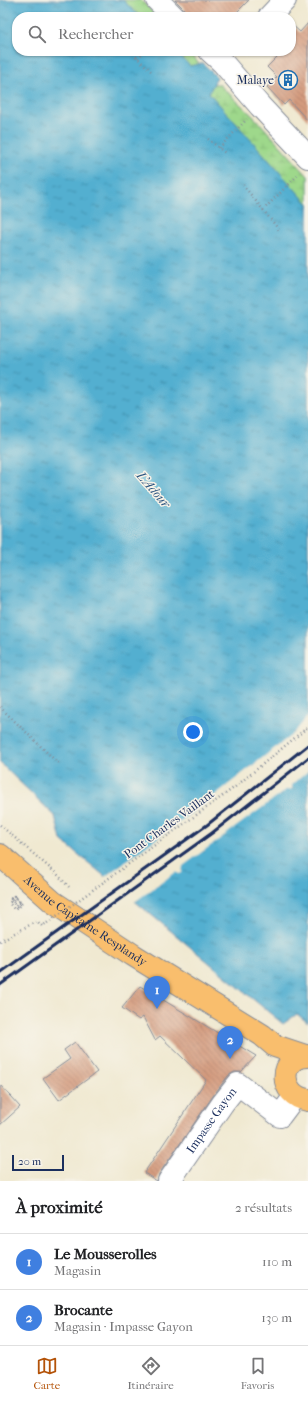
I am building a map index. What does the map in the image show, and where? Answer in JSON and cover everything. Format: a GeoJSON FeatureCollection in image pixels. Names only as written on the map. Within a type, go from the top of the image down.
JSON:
{"type":"FeatureCollection","features":[{"type":"Feature","properties":{"kind":"main road","name":"Avenue Capitaine Resplandy"},"geometry":{"type":"LineString","coordinates":[[0,855],[59,906],[133,955],[262,1035],[275,1046],[307,1056]]}},
{"type":"Feature","properties":{"kind":"main road","name":"Avenue Capitaine Resplandy"},"geometry":{"type":"LineString","coordinates":[[275,1046],[286,1074],[285,1080],[287,1086],[301,1098]]}},
{"type":"Feature","properties":{"kind":"main road"},"geometry":{"type":"LineString","coordinates":[[286,1074],[292,1061],[307,1056]]}},
{"type":"Feature","properties":{"kind":"street"},"geometry":{"type":"LineString","coordinates":[[157,0],[169,12]]}},
{"type":"Feature","properties":{"kind":"street"},"geometry":{"type":"LineString","coordinates":[[273,12],[285,0]]}},
{"type":"Feature","properties":{"kind":"street"},"geometry":{"type":"LineString","coordinates":[[224,56],[305,164]]}},
{"type":"Feature","properties":{"kind":"street","name":"Impasse Gayon"},"geometry":{"type":"LineString","coordinates":[[169,1181],[223,1103],[238,1084],[280,1116],[301,1098]]}},
{"type":"Feature","properties":{"kind":"path"},"geometry":{"type":"LineString","coordinates":[[136,56],[151,71]]}},
{"type":"Feature","properties":{"kind":"path"},"geometry":{"type":"LineString","coordinates":[[219,148],[260,106]]}},
{"type":"Feature","properties":{"kind":"path"},"geometry":{"type":"LineString","coordinates":[[208,139],[225,153]]}},
{"type":"Feature","properties":{"kind":"path"},"geometry":{"type":"LineString","coordinates":[[263,210],[305,164]]}},
{"type":"Feature","properties":{"kind":"path"},"geometry":{"type":"LineString","coordinates":[[243,185],[280,231]]}},
{"type":"Feature","properties":{"kind":"path"},"geometry":{"type":"LineString","coordinates":[[0,706],[60,766]]}},
{"type":"Feature","properties":{"kind":"path","name":"Pont Charles Vaillant"},"geometry":{"type":"LineString","coordinates":[[0,941],[37,921],[42,926],[47,923],[236,787],[308,727]]}},
{"type":"Feature","properties":{"kind":"path"},"geometry":{"type":"LineString","coordinates":[[0,825],[46,866]]}},
{"type":"Feature","properties":{"kind":"path"},"geometry":{"type":"LineString","coordinates":[[21,904],[15,910],[9,903],[12,901],[15,898],[20,904],[17,906],[14,902],[11,899],[14,896],[21,904],[17,907],[14,903],[10,899],[14,896],[17,900],[21,904]]}},
{"type":"Feature","properties":{"kind":"green space"},"geometry":{"type":"Polygon","coordinates":[[[118,0],[141,0],[153,12],[131,12],[118,0]]]}},
{"type":"Feature","properties":{"kind":"green space"},"geometry":{"type":"Polygon","coordinates":[[[177,56],[193,56],[199,64],[192,67],[177,56]]]}},
{"type":"Feature","properties":{"kind":"green space"},"geometry":{"type":"Polygon","coordinates":[[[219,84],[257,120],[308,176],[308,207],[208,98],[209,85],[219,84]]]}},
{"type":"Feature","properties":{"kind":"water","name":"L'Adour"},"geometry":{"type":"Polygon","coordinates":[[[0,0],[123,0],[135,12],[12,12],[12,56],[180,56],[190,66],[203,63],[217,77],[209,93],[308,204],[308,1023],[297,1014],[283,1024],[61,840],[55,816],[0,763],[0,0]]]}},
{"type":"Feature","properties":{"kind":"pier"},"geometry":{"type":"Polygon","coordinates":[[[308,716],[308,771],[292,785],[292,789],[286,790],[183,866],[182,873],[179,874],[176,872],[133,903],[103,878],[202,805],[294,733],[308,716]]]}},
{"type":"Feature","properties":{"kind":"building"},"geometry":{"type":"Polygon","coordinates":[[[175,0],[249,0],[237,12],[185,12],[175,0]]]}},
{"type":"Feature","properties":{"kind":"building"},"geometry":{"type":"Polygon","coordinates":[[[308,23],[308,121],[289,100],[284,105],[267,87],[277,77],[267,67],[278,56],[296,56],[296,28],[300,32],[308,23]]]}},
{"type":"Feature","properties":{"kind":"building"},"geometry":{"type":"Polygon","coordinates":[[[140,986],[256,1056],[241,1072],[234,1072],[228,1076],[159,1174],[157,1181],[144,1173],[206,1080],[160,1036],[155,1040],[143,1017],[139,1020],[122,1008],[140,986]]]}},
{"type":"Feature","properties":{"kind":"building"},"geometry":{"type":"Polygon","coordinates":[[[75,1042],[97,1072],[59,1100],[43,1078],[70,1059],[64,1050],[75,1042]]]}},
{"type":"Feature","properties":{"kind":"building"},"geometry":{"type":"Polygon","coordinates":[[[0,1085],[20,1107],[0,1125],[0,1085]]]}},
{"type":"Feature","properties":{"kind":"railway"},"geometry":{"type":"LineString","coordinates":[[0,973],[207,825],[308,745]]}},
{"type":"Feature","properties":{"kind":"railway"},"geometry":{"type":"LineString","coordinates":[[0,985],[212,833],[308,758]]}},
{"type":"Feature","properties":{"kind":"place","name":"Malaye"},"geometry":{"type":"Point","coordinates":[288,80]}},
{"type":"Feature","properties":{"kind":"place","name":"Le Mousserolles"},"geometry":{"type":"Point","coordinates":[157,1009]}},
{"type":"Feature","properties":{"kind":"place","name":"Brocante"},"geometry":{"type":"Point","coordinates":[230,1059]}}]}
